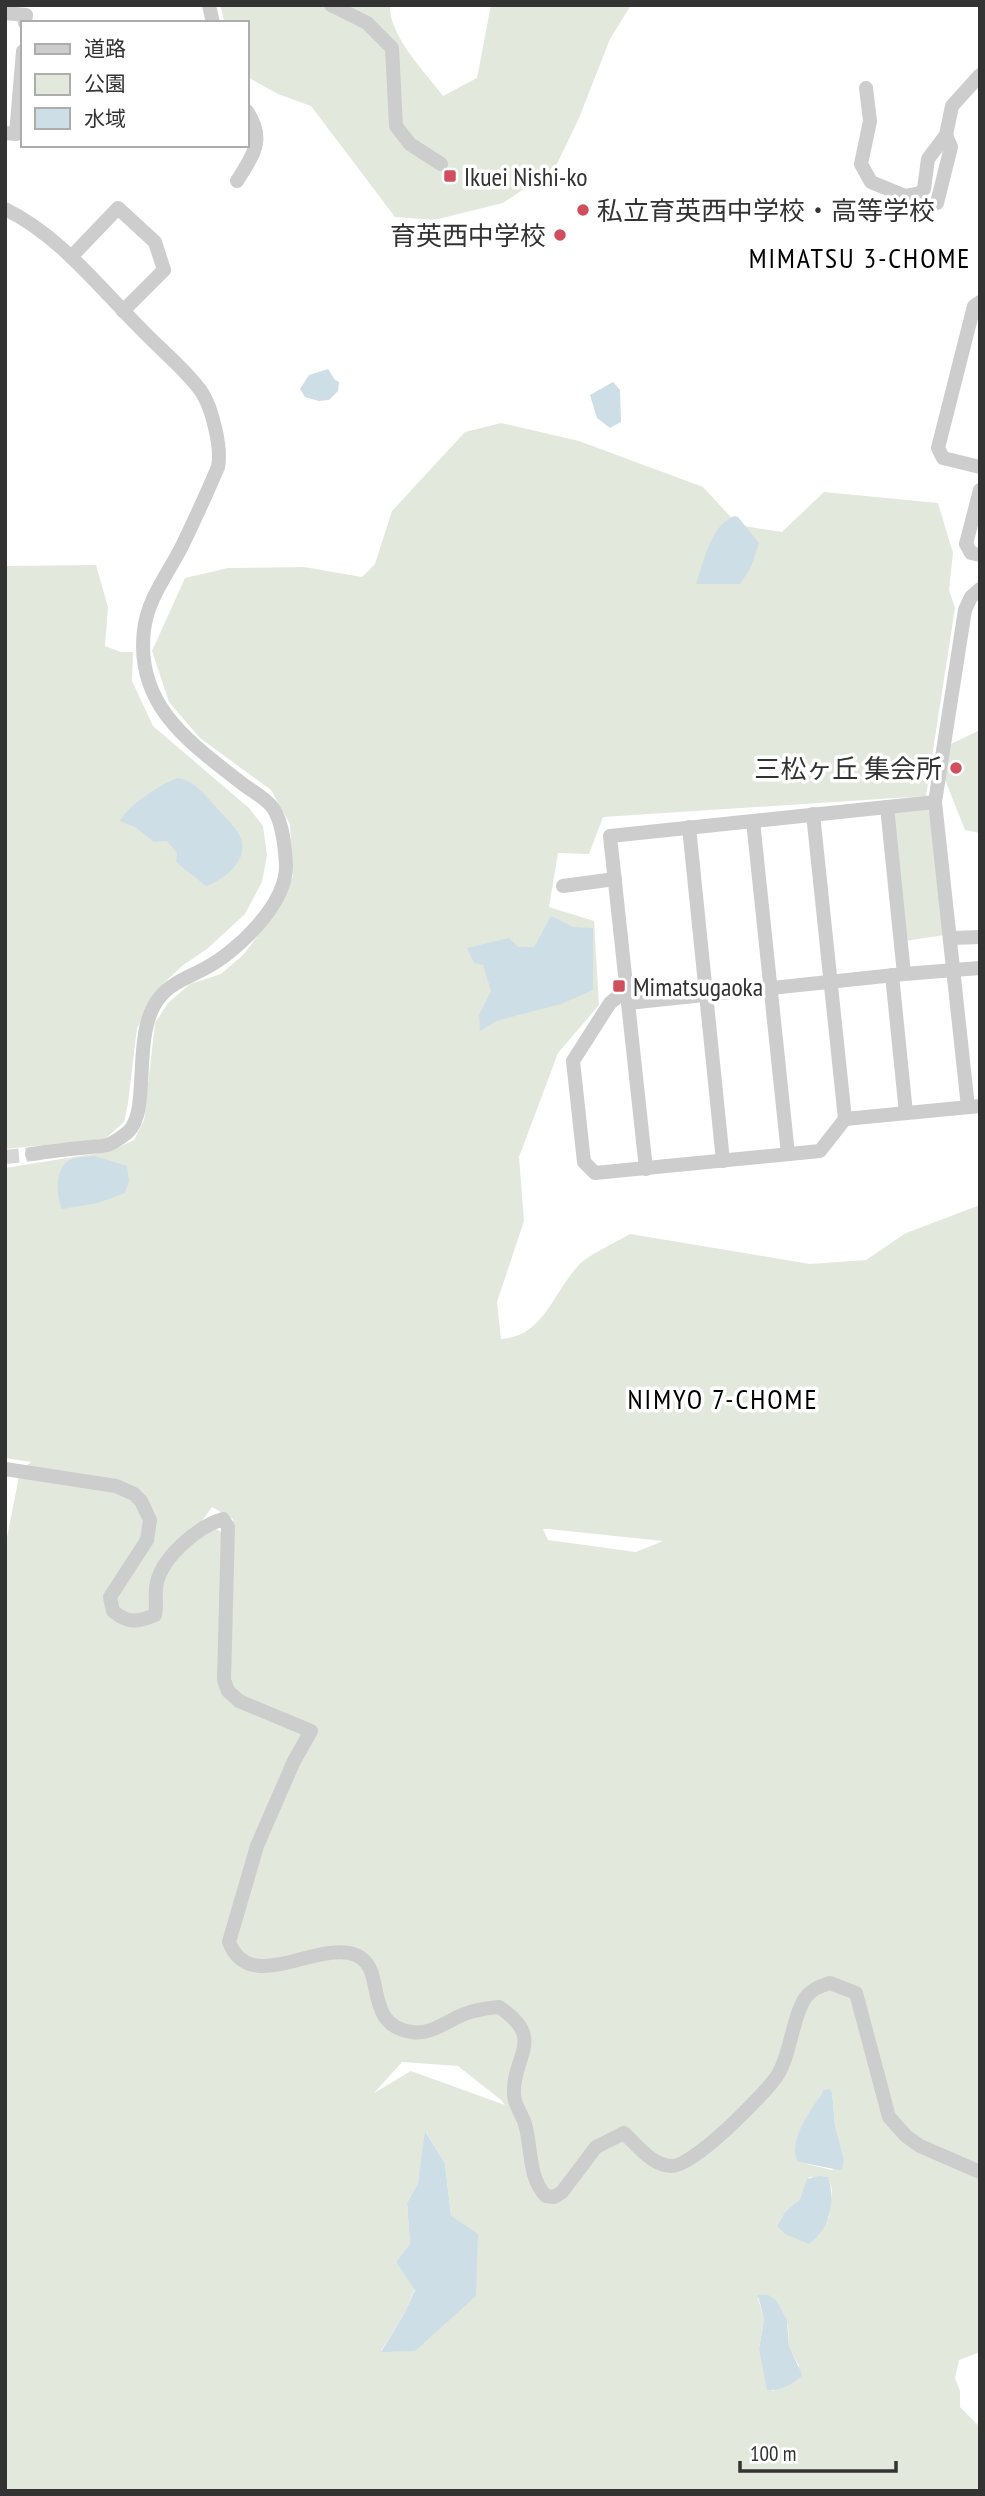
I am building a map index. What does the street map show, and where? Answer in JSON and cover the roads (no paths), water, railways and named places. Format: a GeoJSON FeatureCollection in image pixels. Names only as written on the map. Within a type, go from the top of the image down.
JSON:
{"type":"FeatureCollection","features":[{"type":"Feature","properties":{"kind":"street"},"geometry":{"type":"LineString","coordinates":[[331,5],[367,23],[392,48],[397,126],[410,144],[441,164]]}},
{"type":"Feature","properties":{"kind":"street"},"geometry":{"type":"LineString","coordinates":[[5,13],[26,15],[25,21]]}},
{"type":"Feature","properties":{"kind":"street"},"geometry":{"type":"LineString","coordinates":[[5,133],[16,134],[21,75]]}},
{"type":"Feature","properties":{"kind":"street"},"geometry":{"type":"LineString","coordinates":[[866,88],[870,121],[862,164],[872,182],[905,196],[920,193],[924,189],[928,159],[946,135],[952,106],[980,75]]}},
{"type":"Feature","properties":{"kind":"street"},"geometry":{"type":"LineString","coordinates":[[237,181],[257,148],[256,125],[248,113]]}},
{"type":"Feature","properties":{"kind":"street"},"geometry":{"type":"LineString","coordinates":[[937,203],[951,147],[946,135]]}},
{"type":"Feature","properties":{"kind":"street"},"geometry":{"type":"LineString","coordinates":[[71,257],[118,208],[155,242],[164,270],[123,311]]}},
{"type":"Feature","properties":{"kind":"street"},"geometry":{"type":"LineString","coordinates":[[5,209],[44,234],[71,257],[202,392],[218,436],[218,467],[182,547],[160,582],[149,610],[144,631],[146,670],[159,707],[173,725],[273,807],[280,826],[286,868],[276,899],[246,937],[222,958],[202,971],[189,975],[162,994],[149,1012],[144,1036],[137,1115],[131,1129],[109,1145],[32,1154]]}},
{"type":"Feature","properties":{"kind":"street"},"geometry":{"type":"LineString","coordinates":[[980,302],[974,306],[938,448],[943,458],[980,467]]}},
{"type":"Feature","properties":{"kind":"street"},"geometry":{"type":"LineString","coordinates":[[980,490],[966,544],[971,553],[980,555]]}},
{"type":"Feature","properties":{"kind":"street"},"geometry":{"type":"LineString","coordinates":[[845,1119],[974,1107],[954,969],[935,802],[964,610],[971,597],[980,589]]}},
{"type":"Feature","properties":{"kind":"street"},"geometry":{"type":"LineString","coordinates":[[646,1169],[610,836],[935,802]]}},
{"type":"Feature","properties":{"kind":"street"},"geometry":{"type":"LineString","coordinates":[[887,807],[906,1113]]}},
{"type":"Feature","properties":{"kind":"street"},"geometry":{"type":"LineString","coordinates":[[813,814],[830,982],[845,1119],[820,1151],[595,1173],[584,1162],[573,1061],[610,1003],[628,996],[706,995],[830,982],[898,974],[980,968]]}},
{"type":"Feature","properties":{"kind":"street"},"geometry":{"type":"LineString","coordinates":[[753,821],[788,1154]]}},
{"type":"Feature","properties":{"kind":"street"},"geometry":{"type":"LineString","coordinates":[[688,827],[723,1161]]}},
{"type":"Feature","properties":{"kind":"street"},"geometry":{"type":"LineString","coordinates":[[563,886],[615,879]]}},
{"type":"Feature","properties":{"kind":"street"},"geometry":{"type":"LineString","coordinates":[[951,938],[980,937]]}},
{"type":"Feature","properties":{"kind":"street"},"geometry":{"type":"LineString","coordinates":[[5,1469],[116,1486],[134,1494],[141,1501],[149,1520],[147,1540],[110,1597],[113,1611],[131,1622],[140,1622],[155,1615],[159,1577],[177,1548],[184,1541],[223,1519],[228,1527],[224,1668],[228,1691],[252,1707],[311,1731],[294,1761],[257,1846],[229,1942],[232,1951],[247,1964],[260,1966],[286,1964],[334,1951],[356,1955],[370,1968],[383,2016],[393,2025],[414,2033],[435,2028],[475,2011],[499,2007],[507,2012],[515,2020],[525,2042],[514,2094],[525,2123],[537,2187],[546,2196],[554,2197],[562,2192],[596,2147],[624,2133],[654,2161],[672,2166],[687,2162],[712,2143],[777,2076],[790,2049],[802,2002],[811,1991],[831,1983],[856,1993],[890,2117],[906,2136],[920,2146],[980,2172]]}},
{"type":"Feature","properties":{"kind":"water"},"geometry":{"type":"Polygon","coordinates":[[[328,369],[339,382],[338,391],[329,400],[319,401],[305,397],[300,389],[309,375],[328,369]]]}},
{"type":"Feature","properties":{"kind":"water"},"geometry":{"type":"Polygon","coordinates":[[[613,382],[620,390],[621,422],[610,428],[597,418],[590,395],[613,382]]]}},
{"type":"Feature","properties":{"kind":"water"},"geometry":{"type":"Polygon","coordinates":[[[734,516],[738,517],[759,543],[751,567],[740,584],[696,584],[714,536],[726,521],[734,516]]]}},
{"type":"Feature","properties":{"kind":"water"},"geometry":{"type":"Polygon","coordinates":[[[178,778],[194,785],[203,793],[235,828],[242,842],[237,864],[219,880],[206,886],[176,862],[177,853],[167,841],[154,842],[135,827],[120,821],[130,808],[146,795],[178,778]]]}},
{"type":"Feature","properties":{"kind":"water"},"geometry":{"type":"Polygon","coordinates":[[[551,916],[573,927],[593,928],[593,990],[561,1004],[496,1021],[480,1031],[479,1015],[491,991],[483,965],[474,963],[467,948],[509,938],[518,947],[534,947],[551,916]]]}},
{"type":"Feature","properties":{"kind":"water"},"geometry":{"type":"Polygon","coordinates":[[[95,1156],[127,1166],[129,1181],[125,1193],[98,1203],[62,1209],[58,1196],[58,1181],[62,1168],[72,1159],[95,1156]]]}},
{"type":"Feature","properties":{"kind":"water"},"geometry":{"type":"Polygon","coordinates":[[[830,2089],[835,2125],[844,2159],[842,2169],[839,2170],[798,2162],[795,2153],[795,2144],[802,2124],[824,2090],[830,2089]]]}},
{"type":"Feature","properties":{"kind":"water"},"geometry":{"type":"Polygon","coordinates":[[[425,2131],[445,2163],[451,2216],[478,2234],[476,2296],[415,2351],[381,2352],[415,2290],[396,2262],[410,2244],[407,2203],[418,2183],[425,2131]]]}},
{"type":"Feature","properties":{"kind":"water"},"geometry":{"type":"Polygon","coordinates":[[[828,2177],[831,2205],[822,2231],[809,2244],[785,2234],[777,2226],[785,2212],[800,2199],[807,2179],[828,2177]]]}},
{"type":"Feature","properties":{"kind":"water"},"geometry":{"type":"Polygon","coordinates":[[[758,2295],[768,2295],[776,2300],[787,2320],[789,2347],[802,2374],[794,2382],[776,2390],[767,2390],[759,2349],[764,2320],[758,2295]]]}},
{"type":"Feature","properties":{"kind":"tunnel"},"geometry":{"type":"LineString","coordinates":[[5,1157],[32,1154]]}},
{"type":"Feature","properties":{"kind":"place","name":"Ikuei Nishi-ko"},"geometry":{"type":"Point","coordinates":[450,176]}},
{"type":"Feature","properties":{"kind":"place","name":"私立育英西中学校・高等学校"},"geometry":{"type":"Point","coordinates":[583,210]}},
{"type":"Feature","properties":{"kind":"place","name":"育英西中学校"},"geometry":{"type":"Point","coordinates":[560,235]}},
{"type":"Feature","properties":{"kind":"place","name":"三松ヶ丘 集会所"},"geometry":{"type":"Point","coordinates":[956,768]}},
{"type":"Feature","properties":{"kind":"place","name":"Mimatsugaoka"},"geometry":{"type":"Point","coordinates":[619,986]}},
{"type":"Feature","properties":{"kind":"district","name":"MIMATSU 3-CHOME"},"geometry":{"type":"Point","coordinates":[860,257]}},
{"type":"Feature","properties":{"kind":"district","name":"NIMYO 7-CHOME"},"geometry":{"type":"Point","coordinates":[723,1398]}}]}
